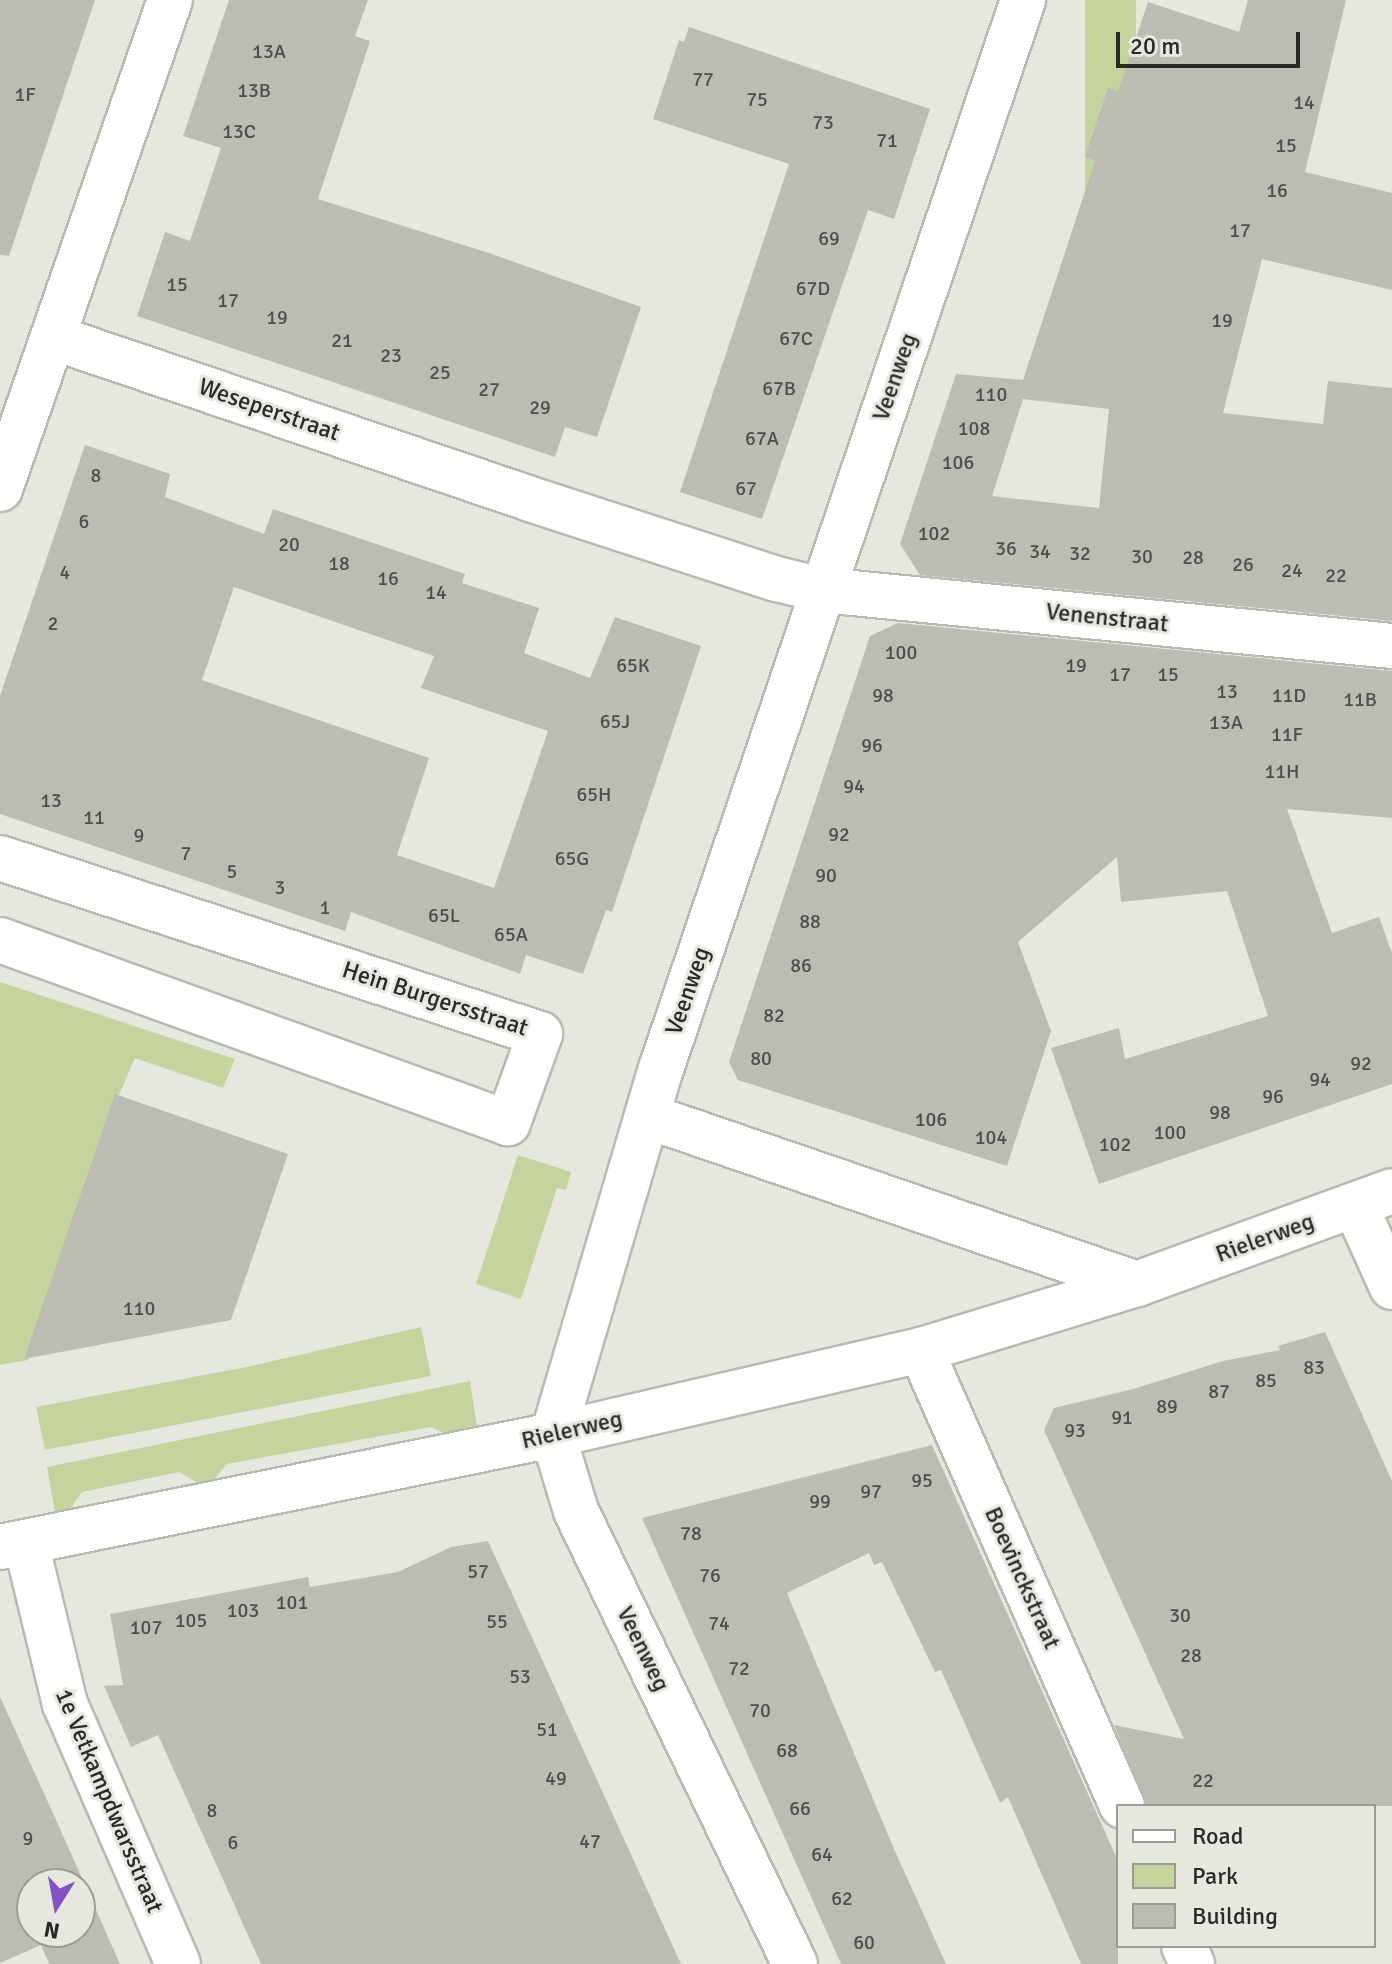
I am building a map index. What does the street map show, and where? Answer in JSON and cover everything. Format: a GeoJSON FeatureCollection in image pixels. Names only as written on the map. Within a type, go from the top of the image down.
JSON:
{"type":"FeatureCollection","features":[{"type":"Feature","properties":{"kind":"street"},"geometry":{"type":"LineString","coordinates":[[0,489],[170,0]]}},
{"type":"Feature","properties":{"kind":"street","name":"Veenweg"},"geometry":{"type":"LineString","coordinates":[[795,1964],[576,1511],[553,1435],[647,1116],[1023,0]]}},
{"type":"Feature","properties":{"kind":"street","name":"Weseperstraat"},"geometry":{"type":"LineString","coordinates":[[55,338],[527,498],[777,579],[822,590]]}},
{"type":"Feature","properties":{"kind":"street","name":"Venenstraat"},"geometry":{"type":"LineString","coordinates":[[822,590],[1392,646]]}},
{"type":"Feature","properties":{"kind":"street","name":"Hein Burgersstraat"},"geometry":{"type":"LineString","coordinates":[[0,858],[540,1034],[508,1123],[0,940]]}},
{"type":"Feature","properties":{"kind":"street"},"geometry":{"type":"LineString","coordinates":[[647,1116],[1137,1284]]}},
{"type":"Feature","properties":{"kind":"street"},"geometry":{"type":"LineString","coordinates":[[1374,1198],[1392,1287]]}},
{"type":"Feature","properties":{"kind":"street","name":"Rielerweg"},"geometry":{"type":"LineString","coordinates":[[13,1545],[553,1435],[921,1350],[1137,1284],[1374,1198]]}},
{"type":"Feature","properties":{"kind":"street","name":"Boevinckstraat"},"geometry":{"type":"LineString","coordinates":[[921,1350],[1121,1804]]}},
{"type":"Feature","properties":{"kind":"street","name":"1e Vetkampdwarsstraat"},"geometry":{"type":"LineString","coordinates":[[13,1545],[65,1704],[178,1964]]}},
{"type":"Feature","properties":{"kind":"green space"},"geometry":{"type":"Polygon","coordinates":[[[1085,0],[1136,0],[1136,304],[1085,304],[1085,0]]]}},
{"type":"Feature","properties":{"kind":"green space"},"geometry":{"type":"Polygon","coordinates":[[[0,982],[235,1059],[223,1088],[135,1058],[105,1127],[28,1360],[0,1365],[0,982]]]}},
{"type":"Feature","properties":{"kind":"green space"},"geometry":{"type":"Polygon","coordinates":[[[518,1155],[571,1172],[566,1190],[557,1188],[521,1299],[476,1284],[518,1155]]]}},
{"type":"Feature","properties":{"kind":"green space"},"geometry":{"type":"Polygon","coordinates":[[[421,1327],[431,1376],[45,1450],[36,1407],[246,1367],[421,1327]]]}},
{"type":"Feature","properties":{"kind":"green space"},"geometry":{"type":"Polygon","coordinates":[[[470,1381],[478,1433],[451,1437],[431,1427],[227,1464],[210,1484],[201,1485],[179,1472],[82,1492],[70,1509],[55,1512],[47,1467],[470,1381]]]}},
{"type":"Feature","properties":{"kind":"building"},"geometry":{"type":"Polygon","coordinates":[[[0,0],[95,0],[9,256],[0,255],[0,0]]]}},
{"type":"Feature","properties":{"kind":"building"},"geometry":{"type":"Polygon","coordinates":[[[229,0],[368,0],[355,36],[370,41],[318,199],[492,254],[641,307],[597,437],[565,427],[555,457],[137,316],[165,232],[190,241],[221,148],[183,136],[229,0]]]}},
{"type":"Feature","properties":{"kind":"building"},"geometry":{"type":"Polygon","coordinates":[[[1248,0],[1346,0],[1305,172],[1392,193],[1392,290],[1262,259],[1223,413],[1323,424],[1328,381],[1392,388],[1392,621],[920,575],[900,544],[956,374],[1023,380],[1095,161],[1085,157],[1108,88],[1118,91],[1148,2],[1239,32],[1248,0]],[[1023,399],[992,496],[1099,508],[1109,409],[1023,399]]]}},
{"type":"Feature","properties":{"kind":"building"},"geometry":{"type":"Polygon","coordinates":[[[689,27],[930,109],[894,219],[868,210],[762,519],[680,492],[789,164],[653,119],[679,40],[684,42],[689,27]]]}},
{"type":"Feature","properties":{"kind":"building"},"geometry":{"type":"Polygon","coordinates":[[[85,445],[170,474],[165,497],[264,534],[273,509],[465,574],[462,583],[539,608],[524,653],[590,678],[615,617],[701,646],[612,912],[606,910],[583,974],[526,955],[520,974],[351,912],[345,931],[0,814],[0,696],[85,445]],[[234,587],[202,680],[429,758],[397,855],[494,888],[548,731],[421,688],[434,656],[234,587]]]}},
{"type":"Feature","properties":{"kind":"building"},"geometry":{"type":"Polygon","coordinates":[[[898,623],[1392,671],[1392,818],[1287,809],[1332,933],[1379,917],[1392,953],[1392,1084],[1099,1184],[1051,1048],[1119,1028],[1125,1059],[1268,1016],[1227,891],[1121,902],[1117,857],[1018,942],[1051,1031],[1007,1166],[738,1080],[729,1062],[870,636],[898,623]]]}},
{"type":"Feature","properties":{"kind":"building"},"geometry":{"type":"Polygon","coordinates":[[[115,1094],[288,1154],[231,1320],[24,1359],[115,1094]]]}},
{"type":"Feature","properties":{"kind":"building"},"geometry":{"type":"Polygon","coordinates":[[[1325,1332],[1392,1481],[1392,1806],[1146,1804],[1114,1725],[1184,1739],[1044,1430],[1054,1408],[1133,1389],[1223,1361],[1280,1350],[1278,1346],[1325,1332]]]}},
{"type":"Feature","properties":{"kind":"building"},"geometry":{"type":"Polygon","coordinates":[[[932,1445],[1116,1857],[1118,1964],[1081,1964],[1008,1797],[1000,1803],[941,1670],[935,1672],[882,1562],[874,1565],[869,1553],[787,1593],[894,1849],[946,1964],[841,1964],[642,1518],[932,1445]]]}},
{"type":"Feature","properties":{"kind":"building"},"geometry":{"type":"Polygon","coordinates":[[[488,1541],[681,1964],[261,1964],[158,1735],[131,1747],[104,1686],[123,1685],[110,1614],[308,1577],[310,1587],[398,1572],[451,1547],[488,1541]]]}},
{"type":"Feature","properties":{"kind":"building"},"geometry":{"type":"Polygon","coordinates":[[[0,1697],[77,1868],[16,1868],[16,1948],[34,1948],[0,1963],[0,1697]]]}},
{"type":"Feature","properties":{"kind":"building"},"geometry":{"type":"Polygon","coordinates":[[[96,1910],[120,1964],[49,1964],[42,1948],[96,1948],[96,1910]]]}}]}
